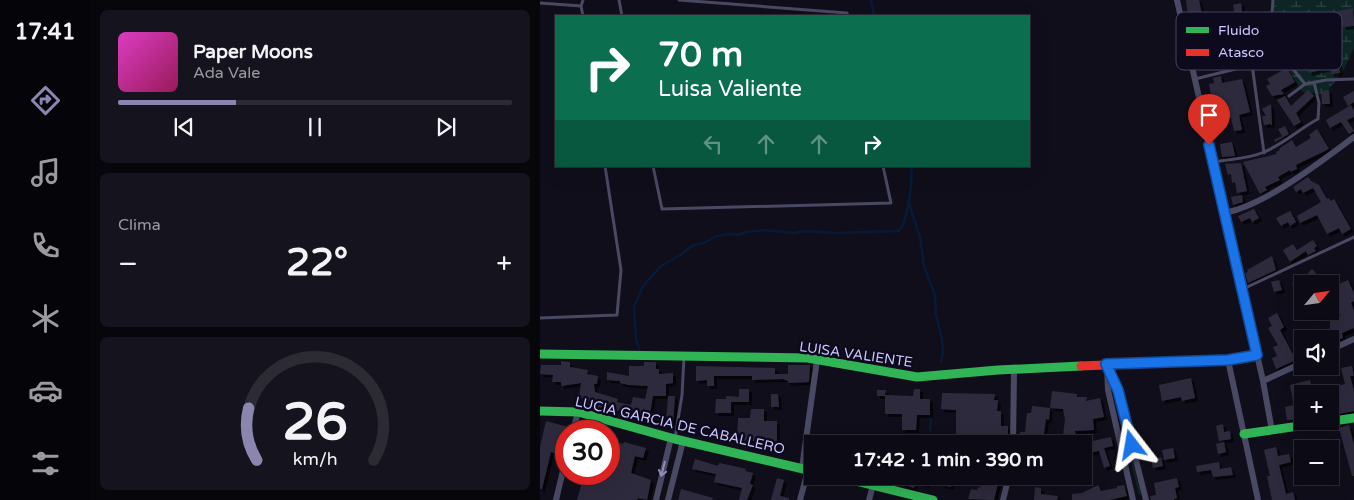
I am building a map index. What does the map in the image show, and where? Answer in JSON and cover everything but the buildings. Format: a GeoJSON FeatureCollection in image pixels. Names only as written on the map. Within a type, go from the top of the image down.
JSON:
{"type":"FeatureCollection","features":[{"type":"Feature","properties":{"kind":"street"},"geometry":{"type":"LineString","coordinates":[[1192,70],[1263,381],[1272,431]]}},
{"type":"Feature","properties":{"kind":"street"},"geometry":{"type":"LineString","coordinates":[[1225,214],[1244,207],[1290,182],[1354,138]]}},
{"type":"Feature","properties":{"kind":"street"},"geometry":{"type":"LineString","coordinates":[[1339,346],[1354,339]]}},
{"type":"Feature","properties":{"kind":"street","name":"LUISA VALIENTE"},"geometry":{"type":"LineString","coordinates":[[540,354],[808,358],[917,377],[1106,364],[1228,360],[1257,355]]}},
{"type":"Feature","properties":{"kind":"street"},"geometry":{"type":"LineString","coordinates":[[810,435],[817,360]]}},
{"type":"Feature","properties":{"kind":"street"},"geometry":{"type":"LineString","coordinates":[[1228,360],[1258,500]]}},
{"type":"Feature","properties":{"kind":"street"},"geometry":{"type":"LineString","coordinates":[[1106,364],[1108,390],[1133,500]]}},
{"type":"Feature","properties":{"kind":"street"},"geometry":{"type":"LineString","coordinates":[[1106,364],[1118,390],[1146,500]]}},
{"type":"Feature","properties":{"kind":"street"},"geometry":{"type":"LineString","coordinates":[[1263,381],[1294,367]]}},
{"type":"Feature","properties":{"kind":"street"},"geometry":{"type":"LineString","coordinates":[[1013,435],[1014,370]]}},
{"type":"Feature","properties":{"kind":"street","name":"LUCIA GARCIA DE CABALLERO"},"geometry":{"type":"LineString","coordinates":[[540,412],[578,412],[676,439],[804,469]]}},
{"type":"Feature","properties":{"kind":"street"},"geometry":{"type":"LineString","coordinates":[[576,420],[578,412]]}},
{"type":"Feature","properties":{"kind":"street"},"geometry":{"type":"LineString","coordinates":[[1244,434],[1354,418]]}},
{"type":"Feature","properties":{"kind":"street"},"geometry":{"type":"LineString","coordinates":[[656,500],[676,439]]}},
{"type":"Feature","properties":{"kind":"street"},"geometry":{"type":"LineString","coordinates":[[668,500],[676,439]]}},
{"type":"Feature","properties":{"kind":"street"},"geometry":{"type":"LineString","coordinates":[[800,500],[804,483]]}},
{"type":"Feature","properties":{"kind":"street"},"geometry":{"type":"LineString","coordinates":[[556,500],[560,485]]}},
{"type":"Feature","properties":{"kind":"street"},"geometry":{"type":"LineString","coordinates":[[869,500],[873,485],[933,500]]}},
{"type":"Feature","properties":{"kind":"street"},"geometry":{"type":"LineString","coordinates":[[1003,500],[1007,485]]}},
{"type":"Feature","properties":{"kind":"lane"},"geometry":{"type":"LineString","coordinates":[[583,0],[581,6],[583,15]]}},
{"type":"Feature","properties":{"kind":"lane"},"geometry":{"type":"LineString","coordinates":[[619,0],[622,15]]}},
{"type":"Feature","properties":{"kind":"lane"},"geometry":{"type":"LineString","coordinates":[[679,0],[847,13],[848,15]]}},
{"type":"Feature","properties":{"kind":"lane"},"geometry":{"type":"LineString","coordinates":[[540,3],[581,6]]}},
{"type":"Feature","properties":{"kind":"lane"},"geometry":{"type":"LineString","coordinates":[[1194,79],[1229,70]]}},
{"type":"Feature","properties":{"kind":"lane"},"geometry":{"type":"LineString","coordinates":[[1253,70],[1264,153]]}},
{"type":"Feature","properties":{"kind":"lane"},"geometry":{"type":"LineString","coordinates":[[1294,70],[1305,84]]}},
{"type":"Feature","properties":{"kind":"lane"},"geometry":{"type":"LineString","coordinates":[[1288,96],[1305,84],[1326,80],[1354,79]]}},
{"type":"Feature","properties":{"kind":"lane"},"geometry":{"type":"LineString","coordinates":[[1213,162],[1264,153],[1291,138],[1305,125],[1318,119],[1319,103],[1314,82]]}},
{"type":"Feature","properties":{"kind":"lane"},"geometry":{"type":"LineString","coordinates":[[540,318],[617,314],[621,270],[605,167]]}},
{"type":"Feature","properties":{"kind":"lane"},"geometry":{"type":"LineString","coordinates":[[653,167],[662,209],[891,203],[883,167]]}},
{"type":"Feature","properties":{"kind":"lane"},"geometry":{"type":"LineString","coordinates":[[1242,289],[1354,237]]}},
{"type":"Feature","properties":{"kind":"lane"},"geometry":{"type":"LineString","coordinates":[[676,439],[682,395],[684,355]]}},
{"type":"Feature","properties":{"kind":"green space"},"geometry":{"type":"Polygon","coordinates":[[[1274,0],[1354,0],[1354,48],[1343,71],[1325,94],[1303,92],[1286,70],[1342,70],[1342,12],[1271,12],[1274,0]]]}},
{"type":"Feature","properties":{"kind":"green space"},"geometry":{"type":"Polygon","coordinates":[[[1114,393],[1141,494],[1139,495],[1114,393]]]}},
{"type":"Feature","properties":{"kind":"waterway"},"geometry":{"type":"LineString","coordinates":[[871,0],[874,15]]}},
{"type":"Feature","properties":{"kind":"waterway"},"geometry":{"type":"LineString","coordinates":[[639,349],[636,339],[634,307],[643,286],[661,266],[692,246],[706,242],[716,236],[738,235],[764,230],[794,233],[805,231],[835,233],[898,231],[902,227],[907,211],[911,167]]}},
{"type":"Feature","properties":{"kind":"waterway"},"geometry":{"type":"LineString","coordinates":[[909,203],[920,237],[924,266],[935,295],[936,315],[942,339],[943,354],[941,361]]}},
{"type":"Feature","properties":{"kind":"waterway"},"geometry":{"type":"LineString","coordinates":[[930,430],[931,418]]}},
{"type":"Feature","properties":{"kind":"traffic: fast"},"geometry":{"type":"LineString","coordinates":[[540,354],[808,358],[917,377],[998,370],[1081,366]]}},
{"type":"Feature","properties":{"kind":"traffic: fast"},"geometry":{"type":"LineString","coordinates":[[540,411],[578,412],[675,439],[804,469]]}},
{"type":"Feature","properties":{"kind":"traffic: fast"},"geometry":{"type":"LineString","coordinates":[[1244,434],[1354,418]]}},
{"type":"Feature","properties":{"kind":"traffic: fast"},"geometry":{"type":"LineString","coordinates":[[872,485],[933,500]]}},
{"type":"Feature","properties":{"kind":"traffic: jam"},"geometry":{"type":"LineString","coordinates":[[1081,366],[1228,360],[1257,355]]}},
{"type":"Feature","properties":{"kind":"route"},"geometry":{"type":"LineString","coordinates":[[1132,445],[1118,390],[1106,364],[1228,360],[1257,355],[1209,145]]}}]}
